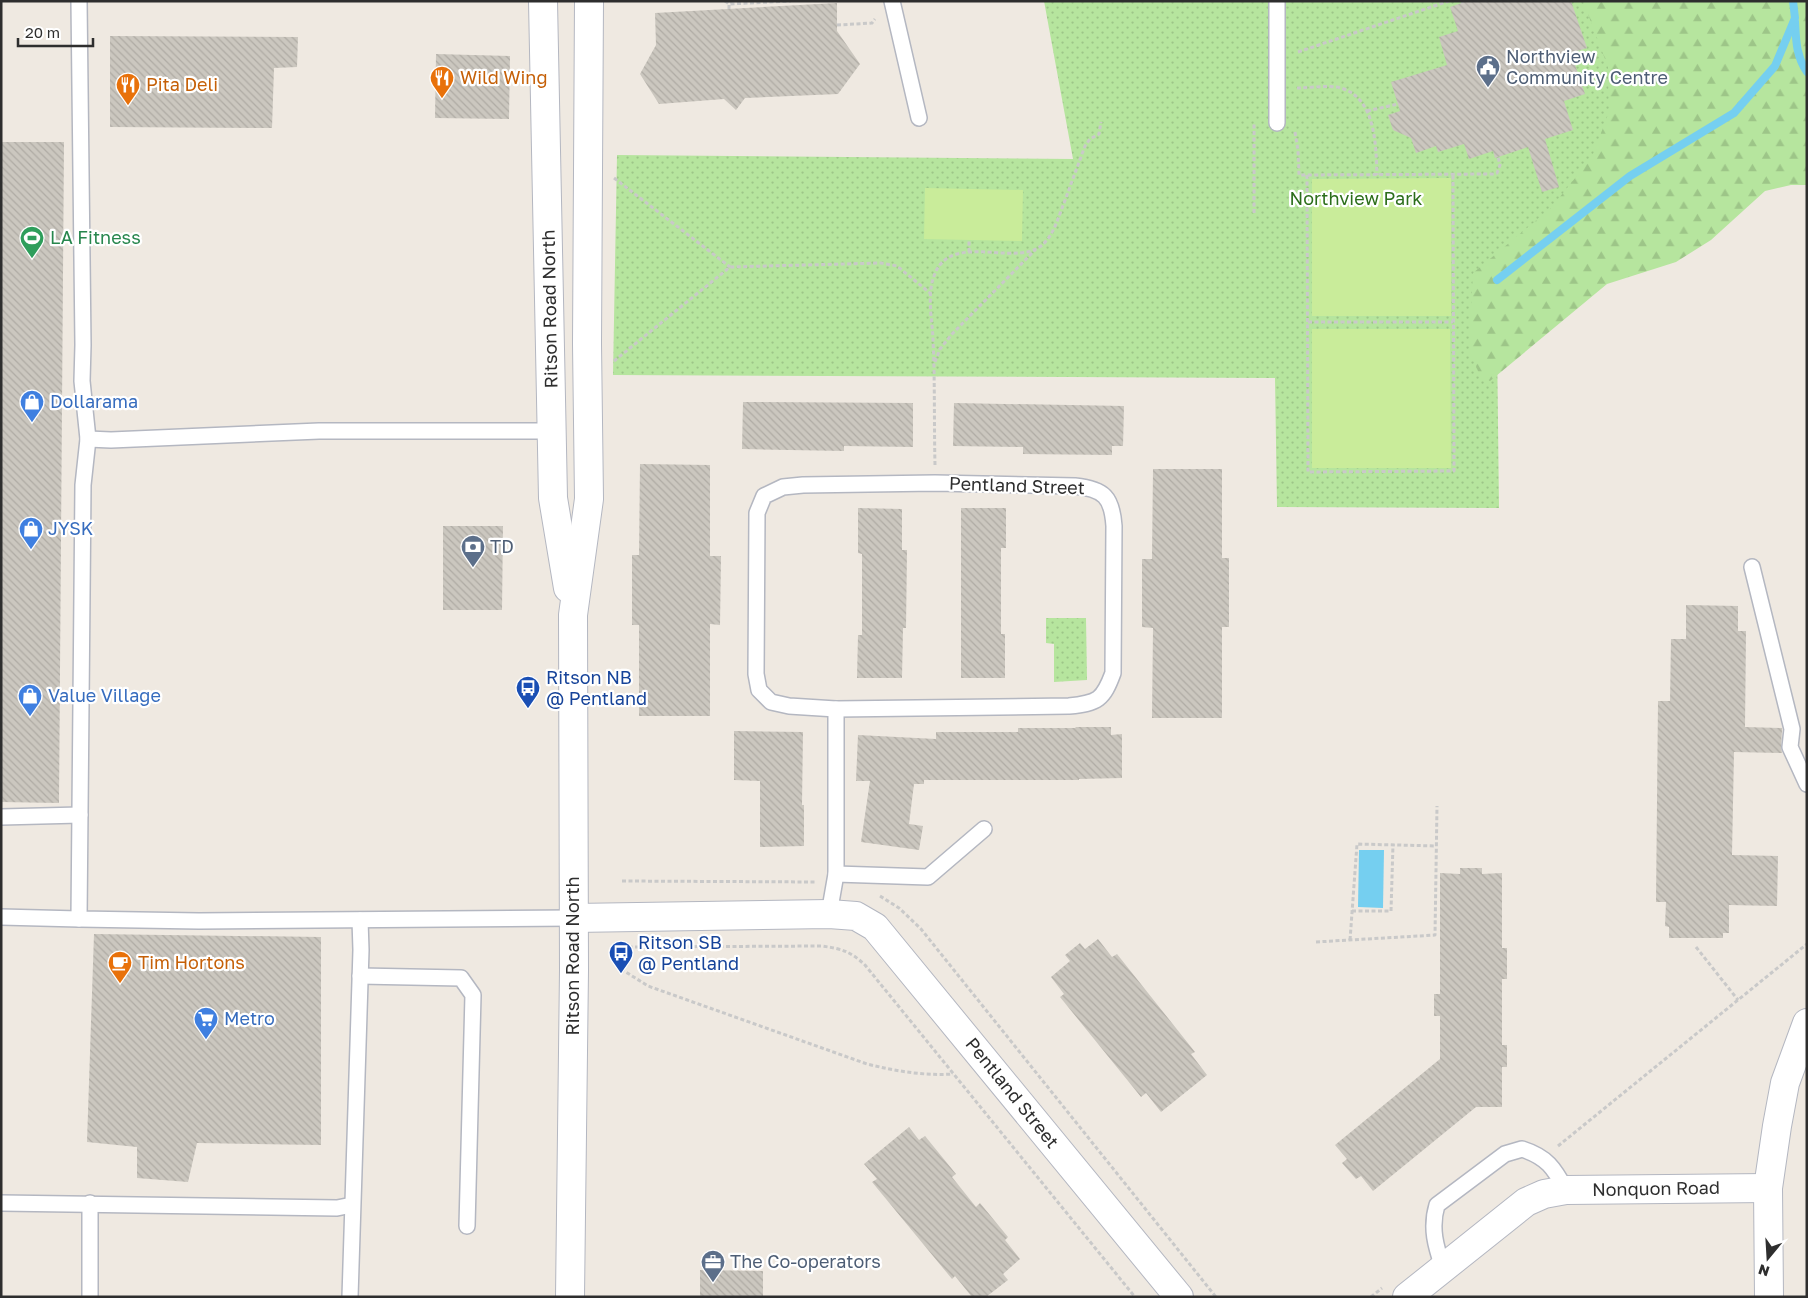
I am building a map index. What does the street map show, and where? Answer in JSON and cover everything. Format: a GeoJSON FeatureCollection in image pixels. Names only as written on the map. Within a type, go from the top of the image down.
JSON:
{"type":"FeatureCollection","features":[{"type":"Feature","properties":{"kind":"main road","name":"Ritson Road North"},"geometry":{"type":"LineString","coordinates":[[543,1],[553,498],[573,614]]}},
{"type":"Feature","properties":{"kind":"main road","name":"Ritson Road North"},"geometry":{"type":"LineString","coordinates":[[570,1297],[574,918],[573,614],[589,499],[587,334],[589,1]]}},
{"type":"Feature","properties":{"kind":"main road","name":"Pentland Street"},"geometry":{"type":"LineString","coordinates":[[574,918],[829,914],[856,916],[875,927],[1179,1297]]}},
{"type":"Feature","properties":{"kind":"main road"},"geometry":{"type":"LineString","coordinates":[[1769,1297],[1768,1188],[1785,1083],[1807,1022]]}},
{"type":"Feature","properties":{"kind":"main road","name":"Nonquon Road"},"geometry":{"type":"LineString","coordinates":[[1409,1291],[1443,1268],[1526,1202],[1544,1194],[1566,1190],[1768,1188]]}},
{"type":"Feature","properties":{"kind":"lane"},"geometry":{"type":"LineString","coordinates":[[79,1],[82,381],[88,439],[83,485],[79,919]]}},
{"type":"Feature","properties":{"kind":"lane"},"geometry":{"type":"LineString","coordinates":[[892,1],[918,118]]}},
{"type":"Feature","properties":{"kind":"lane"},"geometry":{"type":"LineString","coordinates":[[1276,123],[1277,1]]}},
{"type":"Feature","properties":{"kind":"lane"},"geometry":{"type":"LineString","coordinates":[[88,439],[111,440],[319,430],[553,431]]}},
{"type":"Feature","properties":{"kind":"lane","name":"Pentland Street"},"geometry":{"type":"LineString","coordinates":[[935,483],[1075,486],[1091,488],[1104,495],[1113,509],[1114,526],[1113,673],[1108,688],[1100,698],[1087,704],[1069,706],[836,709],[788,706],[771,702],[759,690],[756,674],[757,513],[764,496],[784,487],[935,483]]}},
{"type":"Feature","properties":{"kind":"lane"},"geometry":{"type":"LineString","coordinates":[[1752,567],[1792,729],[1790,747],[1807,784]]}},
{"type":"Feature","properties":{"kind":"lane"},"geometry":{"type":"LineString","coordinates":[[829,914],[836,874],[836,709]]}},
{"type":"Feature","properties":{"kind":"lane"},"geometry":{"type":"LineString","coordinates":[[1,817],[80,815]]}},
{"type":"Feature","properties":{"kind":"lane"},"geometry":{"type":"LineString","coordinates":[[836,874],[928,877],[984,829]]}},
{"type":"Feature","properties":{"kind":"lane"},"geometry":{"type":"LineString","coordinates":[[1,917],[137,921],[574,918]]}},
{"type":"Feature","properties":{"kind":"lane"},"geometry":{"type":"LineString","coordinates":[[350,1297],[360,920]]}},
{"type":"Feature","properties":{"kind":"lane"},"geometry":{"type":"LineString","coordinates":[[360,976],[460,978],[473,995],[467,1226]]}},
{"type":"Feature","properties":{"kind":"lane"},"geometry":{"type":"LineString","coordinates":[[1443,1268],[1435,1244],[1434,1217],[1437,1205],[1505,1154],[1522,1149],[1543,1158],[1558,1174],[1566,1190]]}},
{"type":"Feature","properties":{"kind":"lane"},"geometry":{"type":"LineString","coordinates":[[1,1202],[337,1208],[352,1205]]}},
{"type":"Feature","properties":{"kind":"lane"},"geometry":{"type":"LineString","coordinates":[[90,1204],[90,1297]]}},
{"type":"Feature","properties":{"kind":"path"},"geometry":{"type":"LineString","coordinates":[[725,1],[730,5],[791,1]]}},
{"type":"Feature","properties":{"kind":"path"},"geometry":{"type":"LineString","coordinates":[[1295,55],[1299,51],[1449,1]]}},
{"type":"Feature","properties":{"kind":"path"},"geometry":{"type":"LineString","coordinates":[[837,25],[872,23],[876,17]]}},
{"type":"Feature","properties":{"kind":"path"},"geometry":{"type":"LineString","coordinates":[[1277,89],[1331,87],[1345,89],[1357,98],[1367,111],[1374,134],[1377,175]]}},
{"type":"Feature","properties":{"kind":"path"},"geometry":{"type":"LineString","coordinates":[[1367,111],[1398,104]]}},
{"type":"Feature","properties":{"kind":"path"},"geometry":{"type":"LineString","coordinates":[[934,365],[940,350],[952,334],[1046,242],[1058,219],[1085,146],[1090,139],[1099,134],[1101,122]]}},
{"type":"Feature","properties":{"kind":"path"},"geometry":{"type":"LineString","coordinates":[[1254,123],[1254,213]]}},
{"type":"Feature","properties":{"kind":"path"},"geometry":{"type":"LineString","coordinates":[[1295,124],[1299,175],[1497,173],[1500,165],[1498,156]]}},
{"type":"Feature","properties":{"kind":"path"},"geometry":{"type":"LineString","coordinates":[[1307,175],[1308,472],[1318,472],[1454,471],[1453,174]]}},
{"type":"Feature","properties":{"kind":"path"},"geometry":{"type":"LineString","coordinates":[[613,177],[730,267]]}},
{"type":"Feature","properties":{"kind":"path"},"geometry":{"type":"LineString","coordinates":[[969,240],[969,252]]}},
{"type":"Feature","properties":{"kind":"path"},"geometry":{"type":"LineString","coordinates":[[935,483],[934,365],[930,293],[935,273],[941,262],[952,254],[969,252],[1020,253],[1036,250]]}},
{"type":"Feature","properties":{"kind":"path"},"geometry":{"type":"LineString","coordinates":[[610,365],[730,267],[882,263],[897,266],[930,293]]}},
{"type":"Feature","properties":{"kind":"path"},"geometry":{"type":"LineString","coordinates":[[1308,322],[1454,322]]}},
{"type":"Feature","properties":{"kind":"path"},"geometry":{"type":"LineString","coordinates":[[1316,942],[1436,935],[1437,806]]}},
{"type":"Feature","properties":{"kind":"path"},"geometry":{"type":"LineString","coordinates":[[1350,940],[1357,844],[1436,846]]}},
{"type":"Feature","properties":{"kind":"path"},"geometry":{"type":"LineString","coordinates":[[1352,911],[1391,911],[1393,844]]}},
{"type":"Feature","properties":{"kind":"path"},"geometry":{"type":"LineString","coordinates":[[1543,1158],[1807,944]]}},
{"type":"Feature","properties":{"kind":"path"},"geometry":{"type":"LineString","coordinates":[[622,947],[822,946],[839,948],[853,954],[865,965],[1135,1297]]}},
{"type":"Feature","properties":{"kind":"path"},"geometry":{"type":"LineString","coordinates":[[1696,947],[1738,1000]]}},
{"type":"Feature","properties":{"kind":"path"},"geometry":{"type":"LineString","coordinates":[[621,969],[648,986],[867,1064],[920,1074],[954,1074]]}},
{"type":"Feature","properties":{"kind":"path"},"geometry":{"type":"LineString","coordinates":[[1371,1297],[1409,1291]]}},
{"type":"Feature","properties":{"kind":"green space","name":"Northview Park"},"geometry":{"type":"Polygon","coordinates":[[[1044,1],[1807,1],[1807,185],[1732,185],[1497,339],[1499,508],[1277,507],[1275,378],[613,375],[617,155],[1073,159],[1044,1]]]}},
{"type":"Feature","properties":{"kind":"green space"},"geometry":{"type":"Polygon","coordinates":[[[1583,1],[1807,1],[1807,184],[1791,185],[1765,191],[1711,240],[1676,262],[1607,284],[1490,381],[1480,376],[1469,349],[1473,273],[1551,208],[1592,157],[1609,112],[1608,67],[1583,1]]]}},
{"type":"Feature","properties":{"kind":"green space"},"geometry":{"type":"Polygon","coordinates":[[[1451,178],[1451,316],[1312,316],[1312,179],[1451,178]]]}},
{"type":"Feature","properties":{"kind":"green space"},"geometry":{"type":"Polygon","coordinates":[[[925,188],[1023,190],[1022,241],[924,239],[925,188]]]}},
{"type":"Feature","properties":{"kind":"green space"},"geometry":{"type":"Polygon","coordinates":[[[1312,329],[1450,329],[1451,468],[1312,468],[1312,329]]]}},
{"type":"Feature","properties":{"kind":"green space"},"geometry":{"type":"Polygon","coordinates":[[[1046,618],[1086,618],[1087,680],[1054,682],[1054,644],[1046,643],[1046,618]]]}},
{"type":"Feature","properties":{"kind":"water"},"geometry":{"type":"Polygon","coordinates":[[[1359,850],[1384,850],[1383,908],[1358,907],[1359,850]]]}},
{"type":"Feature","properties":{"kind":"building","name":"Northview Community Centre"},"geometry":{"type":"Polygon","coordinates":[[[1467,1],[1571,1],[1587,48],[1571,53],[1585,94],[1564,101],[1573,130],[1545,139],[1559,187],[1542,192],[1528,147],[1495,158],[1493,151],[1469,159],[1464,144],[1438,152],[1436,146],[1416,153],[1411,138],[1393,130],[1388,115],[1400,111],[1391,82],[1447,65],[1439,37],[1458,31],[1450,7],[1467,1]]]}},
{"type":"Feature","properties":{"kind":"building"},"geometry":{"type":"Polygon","coordinates":[[[837,3],[837,31],[860,64],[838,94],[745,98],[736,110],[724,99],[659,104],[640,74],[656,45],[655,13],[837,3]]]}},
{"type":"Feature","properties":{"kind":"building"},"geometry":{"type":"Polygon","coordinates":[[[110,36],[298,37],[297,67],[274,68],[272,128],[110,127],[110,36]]]}},
{"type":"Feature","properties":{"kind":"building"},"geometry":{"type":"Polygon","coordinates":[[[436,54],[510,56],[509,119],[435,118],[436,54]]]}},
{"type":"Feature","properties":{"kind":"building"},"geometry":{"type":"Polygon","coordinates":[[[1,142],[64,142],[59,803],[1,802],[1,142]]]}},
{"type":"Feature","properties":{"kind":"building"},"geometry":{"type":"Polygon","coordinates":[[[743,402],[913,403],[913,447],[844,446],[844,451],[742,449],[743,402]]]}},
{"type":"Feature","properties":{"kind":"building"},"geometry":{"type":"Polygon","coordinates":[[[954,403],[1124,406],[1123,446],[1112,446],[1112,455],[1023,454],[1023,447],[953,446],[954,403]]]}},
{"type":"Feature","properties":{"kind":"building"},"geometry":{"type":"Polygon","coordinates":[[[640,464],[710,465],[710,556],[721,556],[720,625],[710,624],[710,716],[639,716],[639,625],[632,625],[632,555],[639,555],[640,464]]]}},
{"type":"Feature","properties":{"kind":"building"},"geometry":{"type":"Polygon","coordinates":[[[1153,469],[1222,469],[1222,558],[1229,558],[1229,627],[1222,627],[1222,718],[1152,718],[1153,628],[1142,627],[1142,559],[1152,559],[1153,469]]]}},
{"type":"Feature","properties":{"kind":"building"},"geometry":{"type":"Polygon","coordinates":[[[858,508],[902,509],[902,550],[907,550],[906,628],[903,628],[902,678],[857,678],[858,635],[862,635],[862,554],[858,553],[858,508]]]}},
{"type":"Feature","properties":{"kind":"building"},"geometry":{"type":"Polygon","coordinates":[[[961,508],[1006,508],[1006,548],[1001,548],[1001,634],[1005,634],[1005,678],[961,678],[961,508]]]}},
{"type":"Feature","properties":{"kind":"building","name":"TD"},"geometry":{"type":"Polygon","coordinates":[[[443,526],[503,526],[502,610],[443,610],[443,526]]]}},
{"type":"Feature","properties":{"kind":"building"},"geometry":{"type":"Polygon","coordinates":[[[1686,605],[1738,606],[1738,631],[1746,631],[1745,727],[1782,728],[1782,753],[1734,752],[1732,855],[1778,856],[1777,906],[1729,905],[1729,933],[1723,933],[1723,938],[1669,938],[1669,927],[1665,926],[1666,902],[1656,902],[1658,701],[1670,701],[1671,639],[1686,639],[1686,605]]]}},
{"type":"Feature","properties":{"kind":"building"},"geometry":{"type":"Polygon","coordinates":[[[1111,727],[1111,735],[1122,734],[1122,778],[1079,780],[924,780],[924,784],[914,784],[909,824],[923,826],[919,850],[861,842],[870,781],[856,781],[858,735],[936,739],[936,732],[1018,732],[1018,728],[1111,727]]]}},
{"type":"Feature","properties":{"kind":"building"},"geometry":{"type":"Polygon","coordinates":[[[734,731],[803,732],[802,805],[804,805],[804,846],[760,847],[760,781],[734,780],[734,731]]]}},
{"type":"Feature","properties":{"kind":"building"},"geometry":{"type":"Polygon","coordinates":[[[1460,868],[1482,868],[1482,874],[1502,873],[1502,948],[1507,948],[1507,979],[1502,979],[1502,1045],[1507,1045],[1507,1067],[1502,1067],[1502,1107],[1476,1107],[1373,1191],[1361,1176],[1356,1179],[1342,1163],[1347,1159],[1335,1145],[1440,1059],[1440,1016],[1434,1016],[1434,994],[1440,994],[1440,873],[1460,874],[1460,868]]]}},
{"type":"Feature","properties":{"kind":"building","name":"Metro"},"geometry":{"type":"Polygon","coordinates":[[[94,934],[321,937],[321,1145],[197,1143],[188,1182],[137,1178],[137,1147],[87,1142],[94,934]]]}},
{"type":"Feature","properties":{"kind":"building"},"geometry":{"type":"Polygon","coordinates":[[[1098,939],[1112,957],[1117,954],[1195,1052],[1191,1054],[1207,1075],[1161,1112],[1146,1093],[1141,1097],[1060,997],[1064,994],[1051,977],[1070,961],[1065,955],[1080,943],[1085,949],[1098,939]]]}},
{"type":"Feature","properties":{"kind":"building"},"geometry":{"type":"Polygon","coordinates":[[[909,1127],[919,1140],[925,1136],[956,1174],[952,1177],[976,1207],[980,1203],[1008,1237],[1005,1240],[1020,1259],[1003,1274],[1008,1280],[986,1297],[972,1297],[955,1276],[952,1279],[872,1182],[877,1179],[864,1164],[909,1127]]]}},
{"type":"Feature","properties":{"kind":"building"},"geometry":{"type":"Polygon","coordinates":[[[700,1270],[763,1271],[763,1297],[700,1297],[700,1270]]]}},
{"type":"Feature","properties":{"kind":"waterway"},"geometry":{"type":"LineString","coordinates":[[1497,280],[1630,176],[1734,113],[1775,66],[1795,18],[1793,1]]}},
{"type":"Feature","properties":{"kind":"waterway"},"geometry":{"type":"LineString","coordinates":[[1795,22],[1796,42],[1803,66],[1807,72]]}},
{"type":"Feature","properties":{"kind":"place","name":"Northview Community Centre"},"geometry":{"type":"Point","coordinates":[1488,88]}},
{"type":"Feature","properties":{"kind":"place","name":"Wild Wing"},"geometry":{"type":"Point","coordinates":[442,99]}},
{"type":"Feature","properties":{"kind":"place","name":"Pita Deli"},"geometry":{"type":"Point","coordinates":[128,106]}},
{"type":"Feature","properties":{"kind":"place","name":"LA Fitness"},"geometry":{"type":"Point","coordinates":[32,259]}},
{"type":"Feature","properties":{"kind":"place","name":"Dollarama"},"geometry":{"type":"Point","coordinates":[32,423]}},
{"type":"Feature","properties":{"kind":"place","name":"JYSK"},"geometry":{"type":"Point","coordinates":[31,550]}},
{"type":"Feature","properties":{"kind":"place","name":"TD"},"geometry":{"type":"Point","coordinates":[473,568]}},
{"type":"Feature","properties":{"kind":"place","name":"Ritson NB @ Pentland"},"geometry":{"type":"Point","coordinates":[528,709]}},
{"type":"Feature","properties":{"kind":"place","name":"Value Village"},"geometry":{"type":"Point","coordinates":[30,717]}},
{"type":"Feature","properties":{"kind":"place","name":"Ritson SB @ Pentland"},"geometry":{"type":"Point","coordinates":[621,974]}},
{"type":"Feature","properties":{"kind":"place","name":"Tim Hortons"},"geometry":{"type":"Point","coordinates":[120,984]}},
{"type":"Feature","properties":{"kind":"place","name":"Metro"},"geometry":{"type":"Point","coordinates":[206,1040]}},
{"type":"Feature","properties":{"kind":"place","name":"The Co-operators"},"geometry":{"type":"Point","coordinates":[713,1283]}}]}
